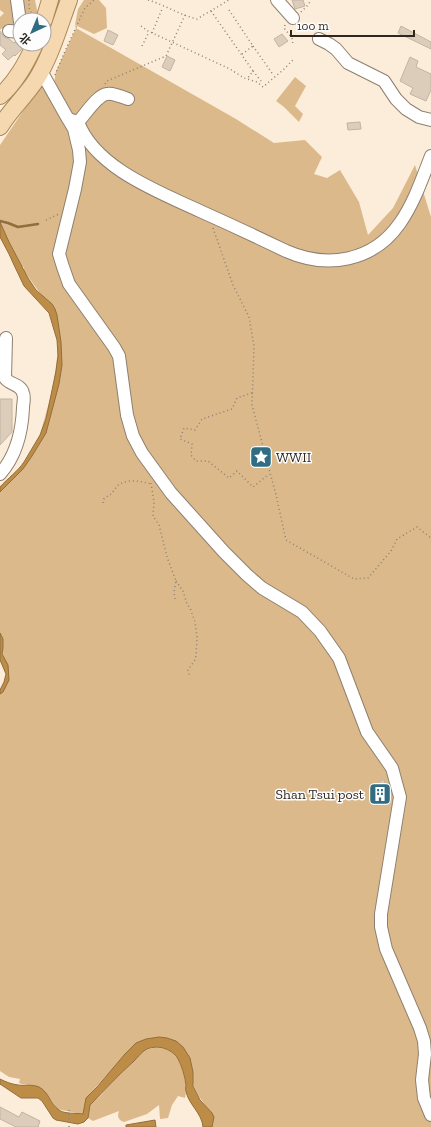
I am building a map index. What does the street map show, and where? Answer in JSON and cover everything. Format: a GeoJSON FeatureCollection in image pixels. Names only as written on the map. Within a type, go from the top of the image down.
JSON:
{"type":"FeatureCollection","features":[{"type":"Feature","properties":{"kind":"main road"},"geometry":{"type":"LineString","coordinates":[[44,12],[50,0]]}},
{"type":"Feature","properties":{"kind":"main road"},"geometry":{"type":"LineString","coordinates":[[0,127],[41,71],[69,0]]}},
{"type":"Feature","properties":{"kind":"main road"},"geometry":{"type":"LineString","coordinates":[[0,96],[20,74],[31,52]]}},
{"type":"Feature","properties":{"kind":"street"},"geometry":{"type":"LineString","coordinates":[[17,0],[19,12]]}},
{"type":"Feature","properties":{"kind":"street"},"geometry":{"type":"LineString","coordinates":[[277,0],[293,18]]}},
{"type":"Feature","properties":{"kind":"street"},"geometry":{"type":"LineString","coordinates":[[319,39],[336,49],[348,63],[384,81],[396,99],[406,109],[419,117],[431,120]]}},
{"type":"Feature","properties":{"kind":"street"},"geometry":{"type":"LineString","coordinates":[[41,71],[50,88],[87,140],[104,157],[122,171],[150,188],[209,215],[301,256],[323,261],[353,257],[376,246],[389,237],[398,227],[412,202],[431,156]]}},
{"type":"Feature","properties":{"kind":"street"},"geometry":{"type":"LineString","coordinates":[[73,120],[101,96],[107,93],[128,99]]}},
{"type":"Feature","properties":{"kind":"street"},"geometry":{"type":"LineString","coordinates":[[73,120],[80,162],[59,254],[69,284],[119,356],[128,415],[133,436],[142,453],[171,493],[224,552],[262,588],[302,612],[320,631],[339,658],[366,732],[392,768],[400,797],[381,914],[381,927],[386,949],[420,1028],[424,1041],[425,1054],[422,1080],[424,1098],[431,1116]]}},
{"type":"Feature","properties":{"kind":"street"},"geometry":{"type":"LineString","coordinates":[[0,474],[9,463],[16,447],[22,424],[24,393],[21,388],[8,382],[5,378],[6,338]]}},
{"type":"Feature","properties":{"kind":"path"},"geometry":{"type":"LineString","coordinates":[[29,0],[30,12]]}},
{"type":"Feature","properties":{"kind":"path"},"geometry":{"type":"LineString","coordinates":[[50,88],[65,50],[85,8],[94,0]]}},
{"type":"Feature","properties":{"kind":"path"},"geometry":{"type":"LineString","coordinates":[[148,0],[159,3],[196,19],[229,0]]}},
{"type":"Feature","properties":{"kind":"path"},"geometry":{"type":"LineString","coordinates":[[152,33],[162,9]]}},
{"type":"Feature","properties":{"kind":"path"},"geometry":{"type":"LineString","coordinates":[[229,10],[272,73]]}},
{"type":"Feature","properties":{"kind":"path"},"geometry":{"type":"LineString","coordinates":[[211,11],[260,81]]}},
{"type":"Feature","properties":{"kind":"path"},"geometry":{"type":"LineString","coordinates":[[101,96],[101,90],[107,81],[166,56],[185,15]]}},
{"type":"Feature","properties":{"kind":"path"},"geometry":{"type":"LineString","coordinates":[[141,26],[149,32],[230,69],[247,79],[257,82],[263,87],[284,70],[294,59]]}},
{"type":"Feature","properties":{"kind":"path"},"geometry":{"type":"LineString","coordinates":[[142,46],[149,32]]}},
{"type":"Feature","properties":{"kind":"path"},"geometry":{"type":"LineString","coordinates":[[241,55],[253,46]]}},
{"type":"Feature","properties":{"kind":"path"},"geometry":{"type":"LineString","coordinates":[[247,79],[253,71]]}},
{"type":"Feature","properties":{"kind":"path"},"geometry":{"type":"LineString","coordinates":[[209,215],[233,285],[250,316],[254,346],[252,405],[286,540],[354,579],[368,578],[391,552],[397,539],[417,527],[431,538]]}},
{"type":"Feature","properties":{"kind":"path"},"geometry":{"type":"LineString","coordinates":[[46,220],[51,218]]}},
{"type":"Feature","properties":{"kind":"path"},"geometry":{"type":"LineString","coordinates":[[252,393],[238,398],[232,409],[202,419],[195,430],[184,428],[180,439],[192,444],[191,455],[196,461],[208,461],[229,478],[237,471],[253,487],[270,473]]}},
{"type":"Feature","properties":{"kind":"path"},"geometry":{"type":"LineString","coordinates":[[151,480],[154,502],[153,516],[159,525],[167,557],[176,581],[183,591],[195,622],[197,637],[196,656],[188,670],[190,677]]}},
{"type":"Feature","properties":{"kind":"path"},"geometry":{"type":"LineString","coordinates":[[104,504],[103,500],[105,497],[111,494],[118,486],[122,484],[136,481],[151,484]]}},
{"type":"Feature","properties":{"kind":"path"},"geometry":{"type":"LineString","coordinates":[[175,598],[174,592],[176,581]]}},
{"type":"Feature","properties":{"kind":"path"},"geometry":{"type":"LineString","coordinates":[[69,1110],[69,1127]]}},
{"type":"Feature","properties":{"kind":"shaded area"},"geometry":{"type":"Polygon","coordinates":[[[0,0],[35,0],[37,12],[12,12],[12,31],[2,28],[0,30],[0,17],[4,13],[0,10],[0,0]]]}},
{"type":"Feature","properties":{"kind":"shaded area"},"geometry":{"type":"Polygon","coordinates":[[[84,0],[99,0],[106,8],[107,28],[94,34],[75,25],[78,9],[84,0]]]}},
{"type":"Feature","properties":{"kind":"shaded area"},"geometry":{"type":"Polygon","coordinates":[[[76,28],[236,119],[274,143],[305,140],[322,157],[314,174],[327,178],[340,170],[359,202],[368,235],[393,208],[415,165],[431,217],[431,1127],[211,1127],[205,1105],[193,1084],[189,1057],[183,1047],[136,1043],[86,1098],[86,1115],[57,1109],[42,1090],[34,1086],[19,1083],[20,1079],[9,1077],[0,1071],[0,694],[9,674],[0,648],[0,490],[21,467],[42,434],[44,437],[41,431],[53,388],[59,343],[50,307],[24,271],[24,266],[23,268],[0,229],[0,145],[45,79],[53,90],[56,71],[76,28]]]}},
{"type":"Feature","properties":{"kind":"shaded area"},"geometry":{"type":"Polygon","coordinates":[[[295,77],[306,86],[295,106],[303,114],[299,122],[276,101],[295,77]]]}},
{"type":"Feature","properties":{"kind":"shaded area"},"geometry":{"type":"Polygon","coordinates":[[[0,222],[28,278],[36,290],[52,304],[55,309],[61,342],[62,365],[59,384],[46,433],[23,469],[0,492],[0,487],[22,465],[40,435],[46,419],[58,356],[57,340],[49,313],[24,286],[0,237],[0,222]]]}},
{"type":"Feature","properties":{"kind":"shaded area"},"geometry":{"type":"Polygon","coordinates":[[[0,633],[3,639],[2,654],[8,665],[9,680],[3,692],[0,694],[6,674],[0,660],[0,633]]]}},
{"type":"Feature","properties":{"kind":"shaded area"},"geometry":{"type":"Polygon","coordinates":[[[159,1037],[176,1041],[183,1047],[190,1058],[193,1072],[193,1086],[200,1100],[214,1117],[212,1127],[203,1127],[200,1117],[189,1100],[182,1068],[175,1055],[168,1050],[159,1047],[145,1050],[90,1105],[88,1118],[84,1122],[78,1124],[56,1120],[38,1098],[21,1098],[0,1084],[0,1079],[15,1085],[39,1087],[45,1092],[53,1105],[59,1110],[67,1113],[83,1114],[86,1098],[125,1054],[136,1043],[146,1039],[159,1037]]]}},
{"type":"Feature","properties":{"kind":"shaded area"},"geometry":{"type":"Polygon","coordinates":[[[153,1048],[169,1050],[173,1053],[179,1061],[184,1076],[186,1086],[185,1098],[178,1096],[172,1105],[168,1118],[160,1119],[159,1105],[147,1114],[124,1122],[118,1118],[119,1111],[93,1121],[88,1118],[90,1105],[121,1072],[145,1050],[153,1048]]]}},
{"type":"Feature","properties":{"kind":"shaded area"},"geometry":{"type":"Polygon","coordinates":[[[155,1120],[156,1127],[126,1127],[126,1125],[155,1120]]]}},
{"type":"Feature","properties":{"kind":"building"},"geometry":{"type":"Polygon","coordinates":[[[292,0],[303,0],[305,6],[295,9],[292,0]]]}},
{"type":"Feature","properties":{"kind":"building"},"geometry":{"type":"Polygon","coordinates":[[[401,26],[431,42],[431,49],[398,33],[401,26]]]}},
{"type":"Feature","properties":{"kind":"building"},"geometry":{"type":"Polygon","coordinates":[[[108,30],[118,35],[113,45],[104,41],[108,30]]]}},
{"type":"Feature","properties":{"kind":"building"},"geometry":{"type":"Polygon","coordinates":[[[0,31],[4,37],[12,41],[12,52],[19,52],[8,60],[2,54],[6,50],[0,45],[0,31]]]}},
{"type":"Feature","properties":{"kind":"building"},"geometry":{"type":"Polygon","coordinates":[[[282,34],[288,41],[279,47],[274,39],[282,34]]]}},
{"type":"Feature","properties":{"kind":"building"},"geometry":{"type":"Polygon","coordinates":[[[167,56],[175,60],[170,71],[162,67],[167,56]]]}},
{"type":"Feature","properties":{"kind":"building"},"geometry":{"type":"Polygon","coordinates":[[[410,57],[418,61],[416,67],[431,74],[431,90],[426,101],[410,94],[413,88],[400,81],[410,57]]]}},
{"type":"Feature","properties":{"kind":"building"},"geometry":{"type":"Polygon","coordinates":[[[360,122],[361,129],[348,130],[347,123],[360,122]]]}},
{"type":"Feature","properties":{"kind":"building"},"geometry":{"type":"Polygon","coordinates":[[[0,399],[12,399],[12,432],[0,445],[0,399]]]}},
{"type":"Feature","properties":{"kind":"building","name":"Shan Tsui post"},"geometry":{"type":"Polygon","coordinates":[[[384,779],[388,803],[374,806],[374,786],[384,779]]]}},
{"type":"Feature","properties":{"kind":"building"},"geometry":{"type":"Polygon","coordinates":[[[0,1107],[19,1117],[22,1112],[40,1121],[38,1127],[16,1127],[0,1119],[0,1107]]]}},
{"type":"Feature","properties":{"kind":"waterway"},"geometry":{"type":"LineString","coordinates":[[0,221],[18,227],[38,224]]}},
{"type":"Feature","properties":{"kind":"place","name":"WWII"},"geometry":{"type":"Point","coordinates":[261,457]}},
{"type":"Feature","properties":{"kind":"place","name":"Shan Tsui post"},"geometry":{"type":"Point","coordinates":[380,794]}}]}
